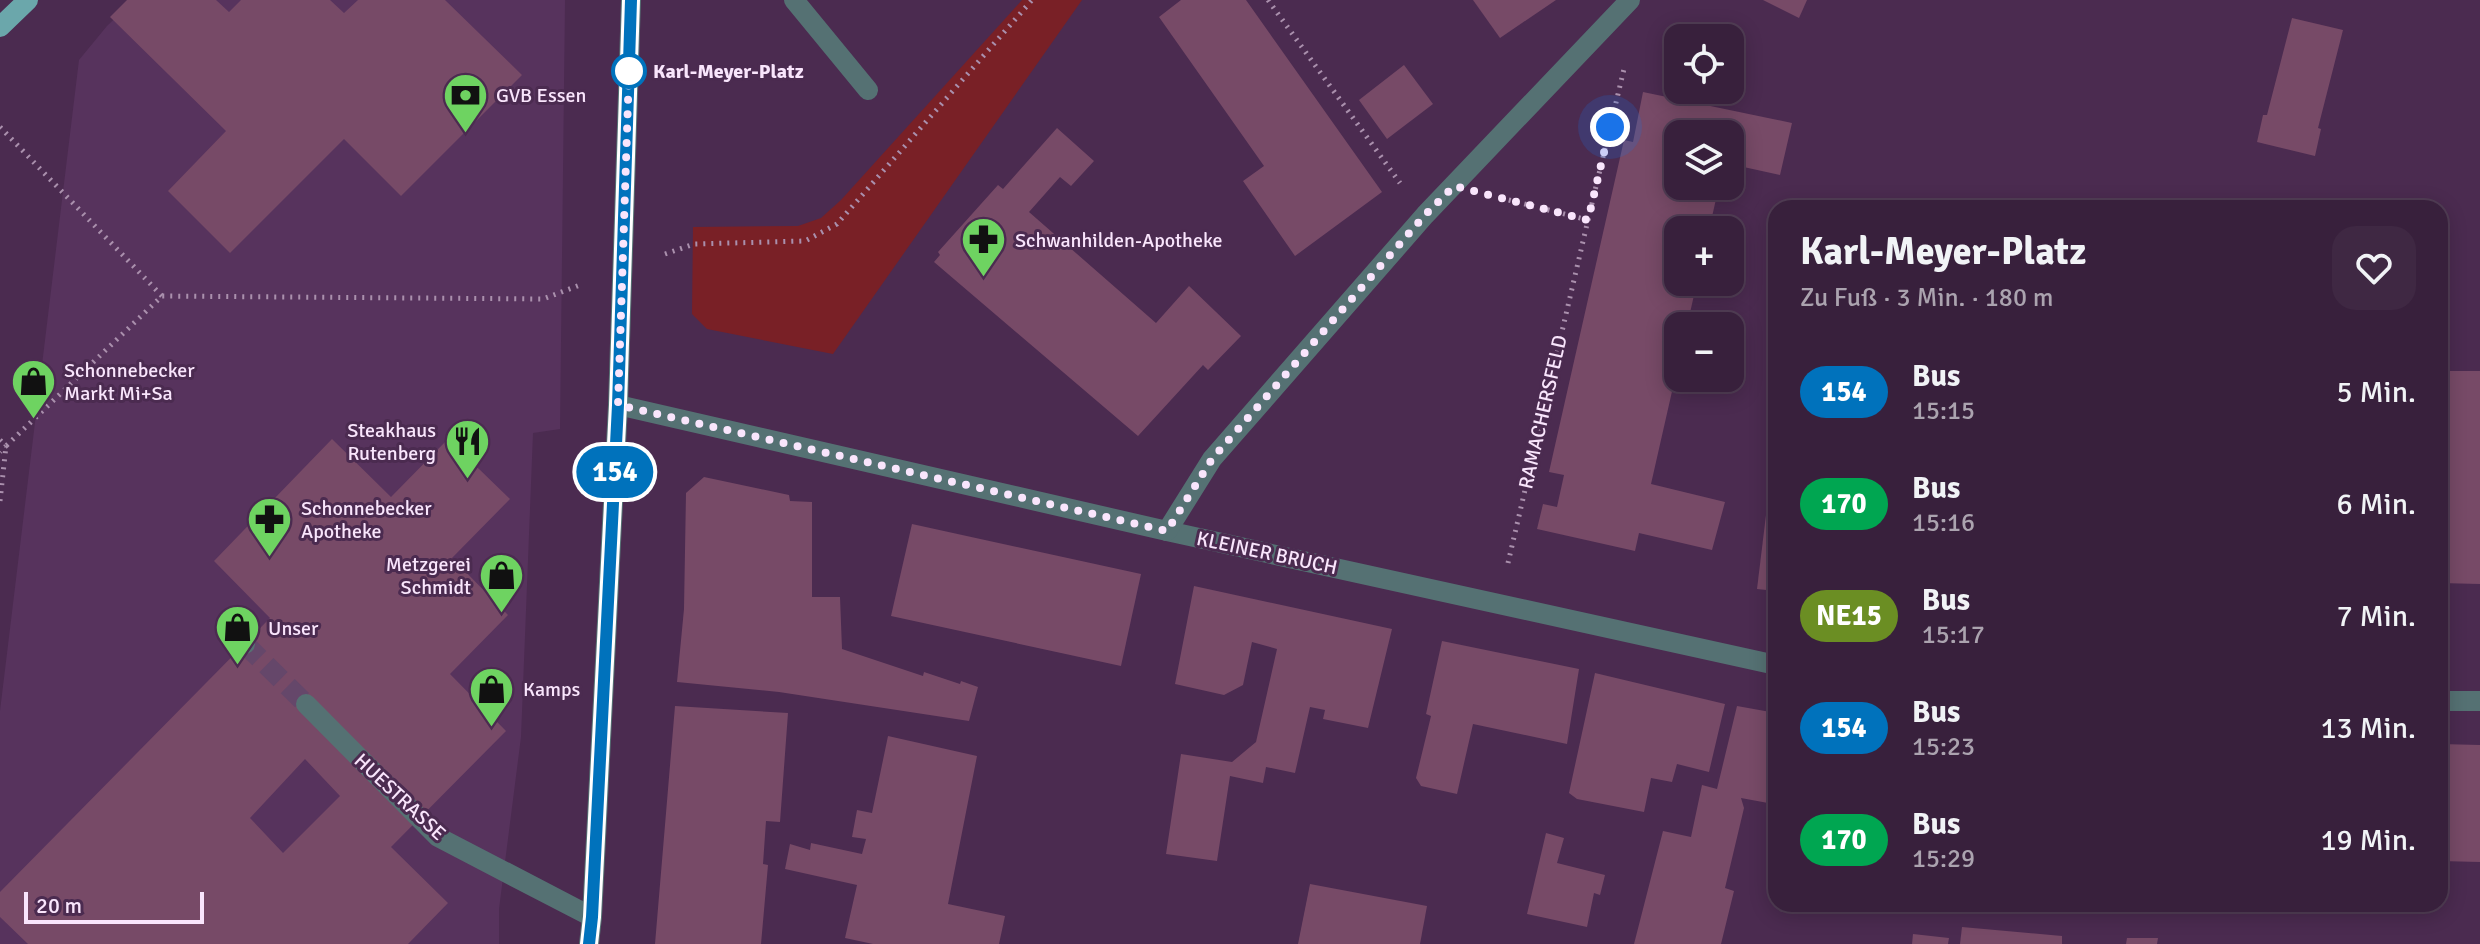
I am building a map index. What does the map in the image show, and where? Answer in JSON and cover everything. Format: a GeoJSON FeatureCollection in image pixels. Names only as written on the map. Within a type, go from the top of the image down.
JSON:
{"type":"FeatureCollection","features":[{"type":"Feature","properties":{"kind":"main road"},"geometry":{"type":"LineString","coordinates":[[0,27],[28,0]]}},
{"type":"Feature","properties":{"kind":"street"},"geometry":{"type":"LineString","coordinates":[[589,944],[618,405],[631,0]]}},
{"type":"Feature","properties":{"kind":"street"},"geometry":{"type":"LineString","coordinates":[[794,0],[868,90]]}},
{"type":"Feature","properties":{"kind":"street"},"geometry":{"type":"LineString","coordinates":[[1167,531],[1212,459],[1425,215],[1630,0]]}},
{"type":"Feature","properties":{"kind":"street","name":"KLEINER BRUCH"},"geometry":{"type":"LineString","coordinates":[[618,405],[1167,531],[1768,663]]}},
{"type":"Feature","properties":{"kind":"street"},"geometry":{"type":"LineString","coordinates":[[2448,701],[2480,701]]}},
{"type":"Feature","properties":{"kind":"street","name":"HUESTRASSE"},"geometry":{"type":"LineString","coordinates":[[306,704],[438,837],[592,917]]}},
{"type":"Feature","properties":{"kind":"path"},"geometry":{"type":"LineString","coordinates":[[0,452],[162,296],[543,299],[694,244],[805,241],[837,224],[1032,0]]}},
{"type":"Feature","properties":{"kind":"path"},"geometry":{"type":"LineString","coordinates":[[1268,0],[1425,215]]}},
{"type":"Feature","properties":{"kind":"path","name":"RAMACHERSFELD"},"geometry":{"type":"LineString","coordinates":[[1498,604],[1625,66],[1614,17]]}},
{"type":"Feature","properties":{"kind":"path"},"geometry":{"type":"LineString","coordinates":[[0,127],[162,296]]}},
{"type":"Feature","properties":{"kind":"path"},"geometry":{"type":"LineString","coordinates":[[1454,186],[1588,220]]}},
{"type":"Feature","properties":{"kind":"path"},"geometry":{"type":"LineString","coordinates":[[0,440],[6,446]]}},
{"type":"Feature","properties":{"kind":"path"},"geometry":{"type":"LineString","coordinates":[[0,501],[6,446]]}},
{"type":"Feature","properties":{"kind":"shaded area"},"geometry":{"type":"Polygon","coordinates":[[[134,0],[565,0],[560,429],[533,433],[521,737],[499,909],[499,944],[0,944],[0,711],[79,60],[134,0]]]}},
{"type":"Feature","properties":{"kind":"shaded area"},"geometry":{"type":"Polygon","coordinates":[[[1022,0],[1082,0],[833,354],[707,329],[692,314],[693,227],[798,226],[821,218],[841,200],[1022,0]]]}},
{"type":"Feature","properties":{"kind":"building"},"geometry":{"type":"Polygon","coordinates":[[[127,0],[216,0],[229,12],[241,0],[330,0],[344,13],[358,0],[445,0],[522,75],[401,196],[344,139],[230,253],[168,191],[226,131],[110,17],[127,0]]]}},
{"type":"Feature","properties":{"kind":"building"},"geometry":{"type":"Polygon","coordinates":[[[1181,0],[1246,0],[1382,192],[1295,256],[1243,181],[1264,166],[1159,17],[1181,0]]]}},
{"type":"Feature","properties":{"kind":"building"},"geometry":{"type":"Polygon","coordinates":[[[1473,0],[1556,0],[1500,38],[1473,0]]]}},
{"type":"Feature","properties":{"kind":"building"},"geometry":{"type":"Polygon","coordinates":[[[1763,0],[1807,0],[1799,18],[1763,0]]]}},
{"type":"Feature","properties":{"kind":"building"},"geometry":{"type":"Polygon","coordinates":[[[2292,18],[2343,30],[2318,128],[2321,129],[2315,156],[2257,142],[2292,18]]]}},
{"type":"Feature","properties":{"kind":"building"},"geometry":{"type":"Polygon","coordinates":[[[1404,65],[1433,104],[1387,139],[1359,100],[1404,65]]]}},
{"type":"Feature","properties":{"kind":"building"},"geometry":{"type":"Polygon","coordinates":[[[1643,92],[1664,96],[1664,104],[1701,104],[1792,123],[1780,175],[1744,167],[1744,120],[1664,120],[1664,200],[1716,200],[1712,216],[1664,216],[1664,296],[1694,296],[1690,312],[1664,312],[1664,392],[1672,392],[1651,484],[1725,502],[1712,550],[1639,533],[1635,551],[1537,529],[1543,504],[1557,507],[1564,475],[1549,472],[1624,140],[1633,142],[1643,92]]]}},
{"type":"Feature","properties":{"kind":"building"},"geometry":{"type":"Polygon","coordinates":[[[1057,128],[1094,161],[1071,186],[1060,177],[1029,212],[1156,323],[1189,286],[1241,336],[1208,370],[1203,365],[1138,436],[934,262],[940,255],[938,252],[998,185],[1003,189],[1057,128]]]}},
{"type":"Feature","properties":{"kind":"building"},"geometry":{"type":"Polygon","coordinates":[[[2448,371],[2480,371],[2480,584],[2448,583],[2448,371]]]}},
{"type":"Feature","properties":{"kind":"building"},"geometry":{"type":"Polygon","coordinates":[[[332,439],[391,497],[448,439],[510,499],[452,558],[508,615],[450,674],[506,731],[391,847],[448,903],[408,944],[28,944],[0,917],[0,892],[270,618],[214,561],[332,439]],[[305,759],[250,818],[283,853],[340,796],[305,759]]]}},
{"type":"Feature","properties":{"kind":"building"},"geometry":{"type":"Polygon","coordinates":[[[704,477],[789,495],[790,501],[812,502],[812,597],[840,597],[842,649],[923,676],[924,672],[978,687],[969,721],[779,692],[677,682],[684,609],[686,493],[704,477]]]}},
{"type":"Feature","properties":{"kind":"building"},"geometry":{"type":"Polygon","coordinates":[[[1766,515],[1768,590],[1757,589],[1766,515]]]}},
{"type":"Feature","properties":{"kind":"building"},"geometry":{"type":"Polygon","coordinates":[[[912,524],[1141,574],[1121,666],[891,616],[912,524]]]}},
{"type":"Feature","properties":{"kind":"building"},"geometry":{"type":"Polygon","coordinates":[[[1194,586],[1392,629],[1368,728],[1323,719],[1325,710],[1310,707],[1295,773],[1266,767],[1263,783],[1230,776],[1217,861],[1166,854],[1181,754],[1232,762],[1256,742],[1277,649],[1252,642],[1243,685],[1224,695],[1175,684],[1194,586]]]}},
{"type":"Feature","properties":{"kind":"building"},"geometry":{"type":"Polygon","coordinates":[[[1442,641],[1579,669],[1567,744],[1473,724],[1457,794],[1421,786],[1416,778],[1431,716],[1426,714],[1442,641]]]}},
{"type":"Feature","properties":{"kind":"building"},"geometry":{"type":"Polygon","coordinates":[[[1595,673],[1725,704],[1709,772],[1677,764],[1672,782],[1651,778],[1644,812],[1577,799],[1569,793],[1595,673]]]}},
{"type":"Feature","properties":{"kind":"building"},"geometry":{"type":"Polygon","coordinates":[[[675,706],[788,713],[780,822],[766,821],[763,864],[768,865],[761,944],[655,944],[675,706]]]}},
{"type":"Feature","properties":{"kind":"building"},"geometry":{"type":"Polygon","coordinates":[[[1737,706],[1768,712],[1768,803],[1741,798],[1744,808],[1725,888],[1734,891],[1721,944],[1634,944],[1663,831],[1691,837],[1702,785],[1717,789],[1737,706]]]}},
{"type":"Feature","properties":{"kind":"building"},"geometry":{"type":"Polygon","coordinates":[[[888,736],[977,756],[948,904],[1005,916],[999,944],[873,944],[845,938],[857,885],[785,869],[790,844],[810,850],[811,843],[862,854],[866,839],[852,837],[857,810],[872,813],[888,736]]]}},
{"type":"Feature","properties":{"kind":"building"},"geometry":{"type":"Polygon","coordinates":[[[2448,744],[2480,745],[2480,862],[2448,861],[2448,744]]]}},
{"type":"Feature","properties":{"kind":"building"},"geometry":{"type":"Polygon","coordinates":[[[1546,833],[1564,838],[1557,863],[1605,875],[1600,895],[1594,893],[1587,927],[1527,914],[1546,833]]]}},
{"type":"Feature","properties":{"kind":"building"},"geometry":{"type":"Polygon","coordinates":[[[1310,884],[1427,906],[1420,944],[1298,944],[1310,884]]]}},
{"type":"Feature","properties":{"kind":"building"},"geometry":{"type":"Polygon","coordinates":[[[1962,927],[2062,936],[2062,944],[1960,944],[1962,927]]]}},
{"type":"Feature","properties":{"kind":"building"},"geometry":{"type":"Polygon","coordinates":[[[1913,934],[1949,938],[1948,944],[1912,944],[1913,934]]]}},
{"type":"Feature","properties":{"kind":"building"},"geometry":{"type":"Polygon","coordinates":[[[2127,938],[2158,938],[2157,944],[2126,944],[2127,938]]]}},
{"type":"Feature","properties":{"kind":"tunnel"},"geometry":{"type":"LineString","coordinates":[[245,644],[306,704]]}},
{"type":"Feature","properties":{"kind":"bus line","name":"154"},"geometry":{"type":"LineString","coordinates":[[589,944],[618,405],[631,0]]}},
{"type":"Feature","properties":{"kind":"place","name":"Karl-Meyer-Platz"},"geometry":{"type":"Point","coordinates":[629,71]}},
{"type":"Feature","properties":{"kind":"place","name":"GVB Essen"},"geometry":{"type":"Point","coordinates":[465,134]}},
{"type":"Feature","properties":{"kind":"place","name":"Schwanhilden-Apotheke"},"geometry":{"type":"Point","coordinates":[984,279]}},
{"type":"Feature","properties":{"kind":"place","name":"Schonnebecker Markt Mi+Sa"},"geometry":{"type":"Point","coordinates":[33,420]}},
{"type":"Feature","properties":{"kind":"place","name":"Steakhaus Rutenberg"},"geometry":{"type":"Point","coordinates":[467,480]}},
{"type":"Feature","properties":{"kind":"place","name":"Schonnebecker Apotheke"},"geometry":{"type":"Point","coordinates":[270,558]}},
{"type":"Feature","properties":{"kind":"place","name":"Metzgerei Schmidt"},"geometry":{"type":"Point","coordinates":[502,615]}},
{"type":"Feature","properties":{"kind":"place","name":"Unser"},"geometry":{"type":"Point","coordinates":[237,667]}},
{"type":"Feature","properties":{"kind":"place","name":"Kamps"},"geometry":{"type":"Point","coordinates":[492,728]}},
{"type":"Feature","properties":{"kind":"route"},"geometry":{"type":"LineString","coordinates":[[629,71],[618,405],[1167,531],[1212,459],[1425,215],[1454,186],[1588,220],[1610,127]]}}]}
